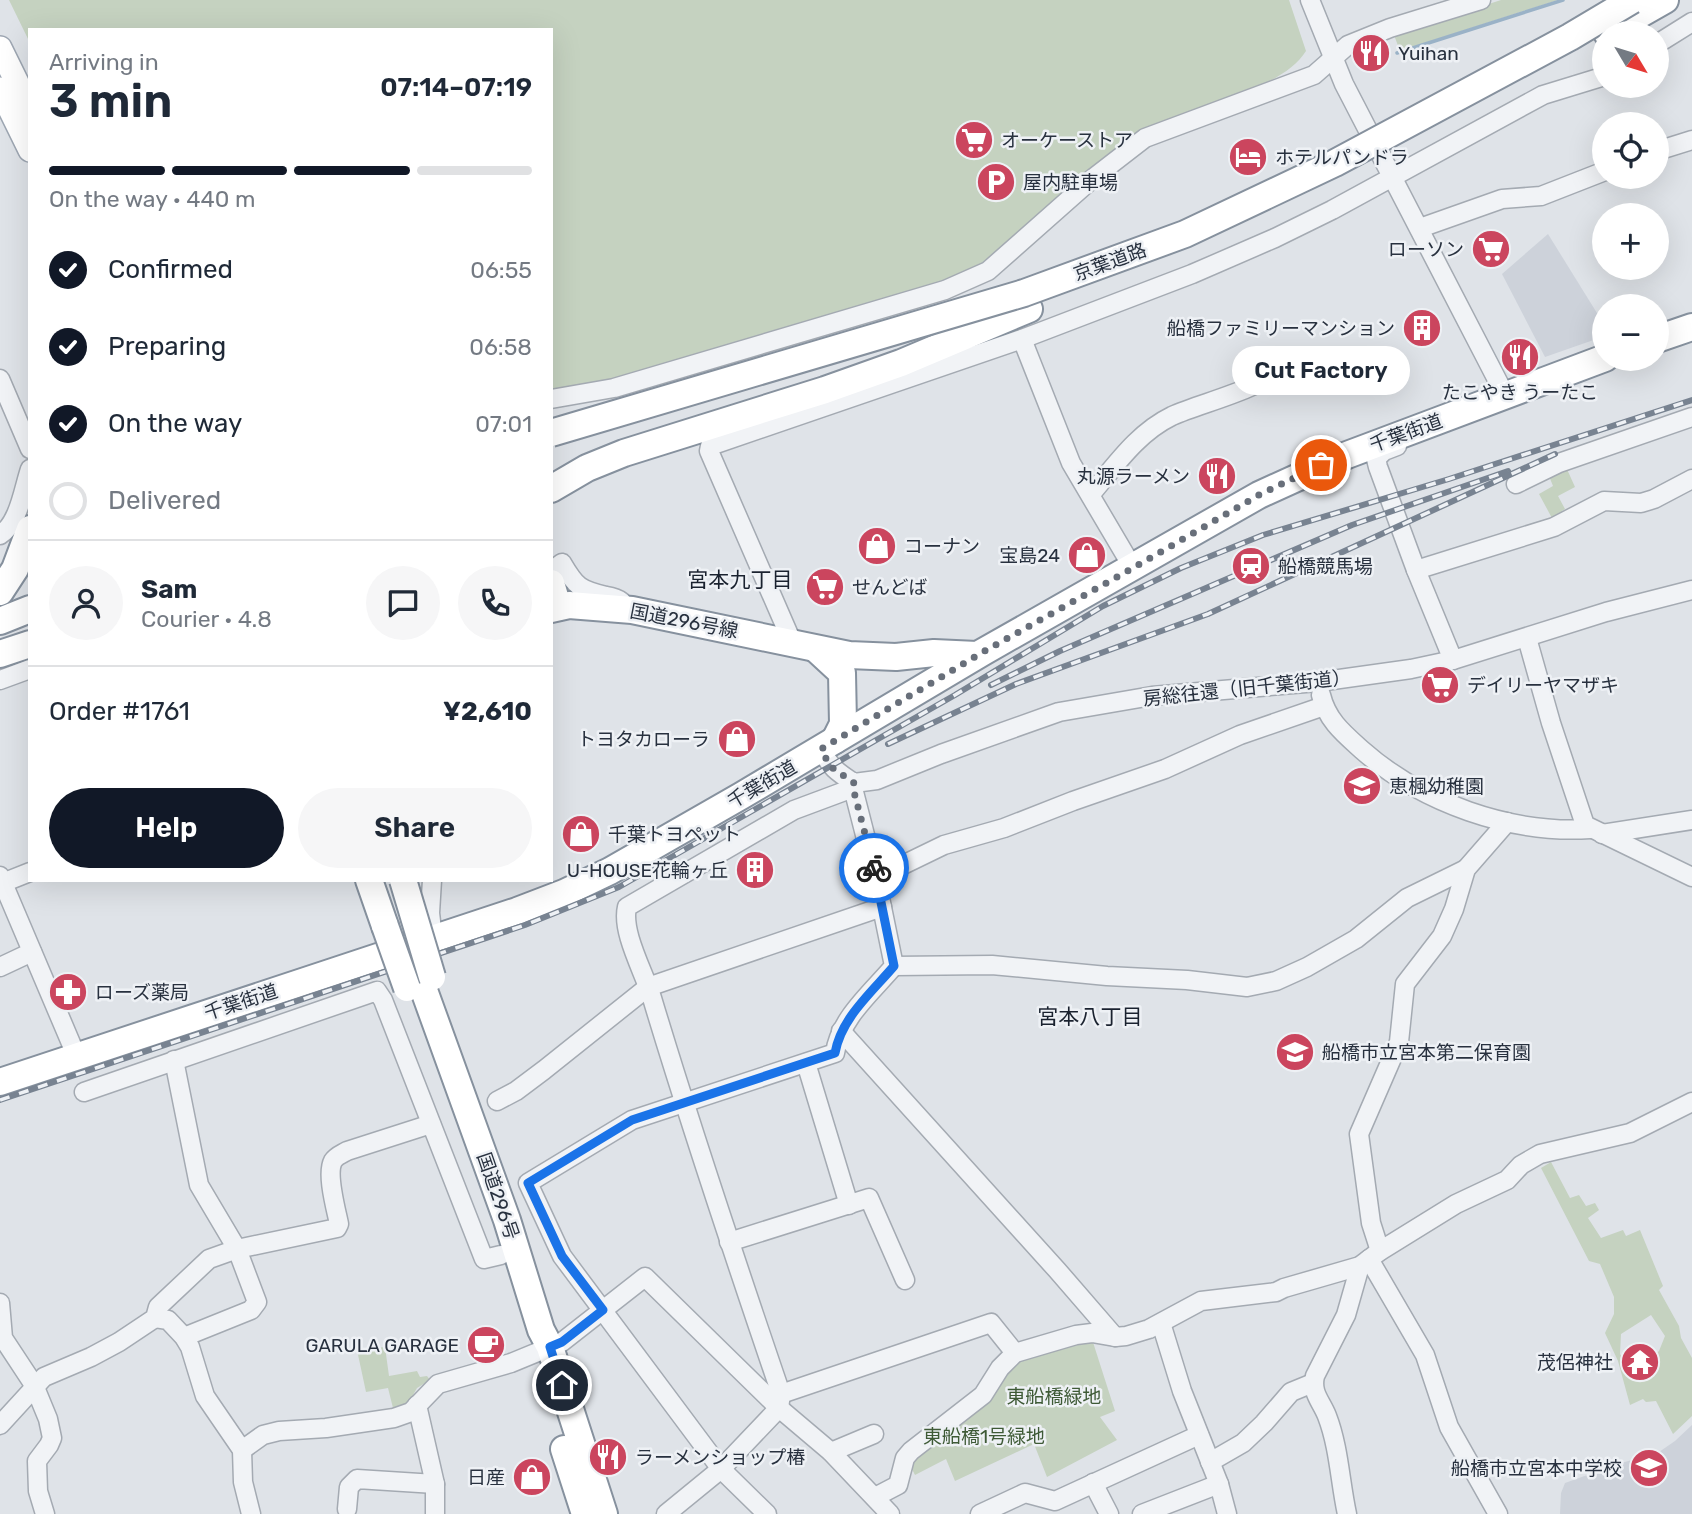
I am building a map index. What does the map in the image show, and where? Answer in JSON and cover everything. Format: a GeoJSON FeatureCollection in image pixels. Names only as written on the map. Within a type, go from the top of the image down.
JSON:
{"type":"FeatureCollection","features":[{"type":"Feature","properties":{"kind":"highway","name":"京葉道路"},"geometry":{"type":"LineString","coordinates":[[553,432],[1024,292],[1185,234],[1335,163],[1570,37],[1632,0]]}},
{"type":"Feature","properties":{"kind":"highway","name":"京葉道路"},"geometry":{"type":"LineString","coordinates":[[1629,21],[1665,0]]}},
{"type":"Feature","properties":{"kind":"highway","name":"京葉道路"},"geometry":{"type":"LineString","coordinates":[[553,451],[1029,309],[1110,280],[1271,212],[1434,130],[1592,42]]}},
{"type":"Feature","properties":{"kind":"highway"},"geometry":{"type":"LineString","coordinates":[[553,473],[850,381],[901,363],[1029,309]]}},
{"type":"Feature","properties":{"kind":"highway"},"geometry":{"type":"LineString","coordinates":[[1669,335],[1692,327]]}},
{"type":"Feature","properties":{"kind":"highway","name":"千葉街道"},"geometry":{"type":"LineString","coordinates":[[0,1082],[564,893],[610,871],[977,655],[1259,495],[1347,455],[1592,363]]}},
{"type":"Feature","properties":{"kind":"highway"},"geometry":{"type":"LineString","coordinates":[[553,488],[587,468],[624,453]]}},
{"type":"Feature","properties":{"kind":"highway"},"geometry":{"type":"LineString","coordinates":[[0,592],[15,569],[28,534]]}},
{"type":"Feature","properties":{"kind":"highway","name":"国道296号線"},"geometry":{"type":"LineString","coordinates":[[554,593],[569,605],[632,610],[805,647],[866,656],[934,653],[977,655]]}},
{"type":"Feature","properties":{"kind":"highway"},"geometry":{"type":"LineString","coordinates":[[0,621],[28,610]]}},
{"type":"Feature","properties":{"kind":"highway"},"geometry":{"type":"LineString","coordinates":[[0,640],[28,629]]}},
{"type":"Feature","properties":{"kind":"highway"},"geometry":{"type":"LineString","coordinates":[[0,654],[28,645]]}},
{"type":"Feature","properties":{"kind":"highway"},"geometry":{"type":"LineString","coordinates":[[805,647],[842,673],[843,724],[828,745]]}},
{"type":"Feature","properties":{"kind":"highway","name":"国道296号"},"geometry":{"type":"LineString","coordinates":[[370,882],[420,983],[508,1220],[541,1330],[542,1351],[585,1514]]}},
{"type":"Feature","properties":{"kind":"highway","name":"国道296号"},"geometry":{"type":"LineString","coordinates":[[385,882],[392,924]]}},
{"type":"Feature","properties":{"kind":"highway"},"geometry":{"type":"LineString","coordinates":[[403,882],[420,983]]}},
{"type":"Feature","properties":{"kind":"highway","name":"国道296号"},"geometry":{"type":"LineString","coordinates":[[420,983],[501,1255],[542,1351],[604,1514]]}},
{"type":"Feature","properties":{"kind":"main road"},"geometry":{"type":"LineString","coordinates":[[0,48],[28,105]]}},
{"type":"Feature","properties":{"kind":"main road"},"geometry":{"type":"LineString","coordinates":[[0,89],[28,146]]}},
{"type":"Feature","properties":{"kind":"street"},"geometry":{"type":"LineString","coordinates":[[1310,0],[1332,59],[1506,395]]}},
{"type":"Feature","properties":{"kind":"street"},"geometry":{"type":"LineString","coordinates":[[553,399],[614,388],[945,290],[967,281],[988,271],[1092,179],[1146,138],[1314,75],[1348,45],[1481,0]]}},
{"type":"Feature","properties":{"kind":"street"},"geometry":{"type":"LineString","coordinates":[[1670,36],[1692,22]]}},
{"type":"Feature","properties":{"kind":"street"},"geometry":{"type":"LineString","coordinates":[[805,647],[709,452],[710,446],[1022,339],[1179,279],[1264,243],[1394,177],[1542,95],[1592,80]]}},
{"type":"Feature","properties":{"kind":"street"},"geometry":{"type":"LineString","coordinates":[[1669,147],[1692,140]]}},
{"type":"Feature","properties":{"kind":"street"},"geometry":{"type":"LineString","coordinates":[[1420,228],[1502,199],[1541,196],[1592,176]]}},
{"type":"Feature","properties":{"kind":"street"},"geometry":{"type":"LineString","coordinates":[[1022,339],[1071,463],[1133,568]]}},
{"type":"Feature","properties":{"kind":"street"},"geometry":{"type":"LineString","coordinates":[[1091,494],[1138,440],[1154,427],[1171,417],[1220,399],[1274,374],[1288,361]]}},
{"type":"Feature","properties":{"kind":"street"},"geometry":{"type":"LineString","coordinates":[[0,379],[28,444]]}},
{"type":"Feature","properties":{"kind":"street"},"geometry":{"type":"LineString","coordinates":[[1516,484],[1538,483],[1559,463],[1692,417]]}},
{"type":"Feature","properties":{"kind":"street"},"geometry":{"type":"LineString","coordinates":[[1434,424],[1429,434],[1384,451],[1376,459],[1416,570],[1453,660]]}},
{"type":"Feature","properties":{"kind":"street"},"geometry":{"type":"LineString","coordinates":[[0,535],[7,531],[13,520],[28,475]]}},
{"type":"Feature","properties":{"kind":"street"},"geometry":{"type":"LineString","coordinates":[[1416,570],[1555,527],[1604,501],[1641,503],[1654,499],[1692,479]]}},
{"type":"Feature","properties":{"kind":"street"},"geometry":{"type":"LineString","coordinates":[[554,593],[562,564],[582,590],[617,598],[632,610]]}},
{"type":"Feature","properties":{"kind":"street","name":"房総往還（旧千葉街道）"},"geometry":{"type":"LineString","coordinates":[[780,1401],[648,986],[624,920],[627,907],[794,810],[1059,712],[1171,694],[1380,674],[1453,660],[1606,612],[1692,590]]}},
{"type":"Feature","properties":{"kind":"street"},"geometry":{"type":"LineString","coordinates":[[1527,638],[1581,819],[1596,832],[1692,877]]}},
{"type":"Feature","properties":{"kind":"street"},"geometry":{"type":"LineString","coordinates":[[0,680],[28,670]]}},
{"type":"Feature","properties":{"kind":"street"},"geometry":{"type":"LineString","coordinates":[[1318,682],[1330,719],[1343,733],[1398,779],[1425,794],[1507,822],[1565,831],[1596,832],[1692,821]]}},
{"type":"Feature","properties":{"kind":"street"},"geometry":{"type":"LineString","coordinates":[[876,878],[944,845],[1004,828],[1165,769],[1240,735],[1324,706]]}},
{"type":"Feature","properties":{"kind":"street"},"geometry":{"type":"LineString","coordinates":[[828,745],[830,766],[853,786],[894,966]]}},
{"type":"Feature","properties":{"kind":"street"},"geometry":{"type":"LineString","coordinates":[[894,966],[992,965],[1247,987],[1276,981],[1356,939],[1407,898],[1466,869],[1507,822]]}},
{"type":"Feature","properties":{"kind":"street"},"geometry":{"type":"LineString","coordinates":[[1347,1514],[1335,1444],[1313,1383],[1370,1259],[1371,1223],[1359,1134],[1399,1042],[1405,984],[1442,936],[1454,909],[1466,869]]}},
{"type":"Feature","properties":{"kind":"street"},"geometry":{"type":"LineString","coordinates":[[28,873],[1,880],[76,1055]]}},
{"type":"Feature","properties":{"kind":"street"},"geometry":{"type":"LineString","coordinates":[[432,882],[430,913],[433,938]]}},
{"type":"Feature","properties":{"kind":"street"},"geometry":{"type":"LineString","coordinates":[[497,1101],[516,1091],[544,1070],[648,986],[882,907]]}},
{"type":"Feature","properties":{"kind":"street"},"geometry":{"type":"LineString","coordinates":[[0,967],[32,952]]}},
{"type":"Feature","properties":{"kind":"street"},"geometry":{"type":"LineString","coordinates":[[366,960],[484,1259],[501,1255]]}},
{"type":"Feature","properties":{"kind":"street"},"geometry":{"type":"LineString","coordinates":[[767,1514],[721,1469],[562,1256],[528,1183],[632,1120],[835,1053],[841,1031],[894,966]]}},
{"type":"Feature","properties":{"kind":"street"},"geometry":{"type":"LineString","coordinates":[[84,1092],[377,990]]}},
{"type":"Feature","properties":{"kind":"street"},"geometry":{"type":"LineString","coordinates":[[841,1031],[1115,1337]]}},
{"type":"Feature","properties":{"kind":"street"},"geometry":{"type":"LineString","coordinates":[[174,1060],[199,1185],[237,1249],[257,1302],[251,1310],[184,1336]]}},
{"type":"Feature","properties":{"kind":"street"},"geometry":{"type":"LineString","coordinates":[[806,1063],[849,1205]]}},
{"type":"Feature","properties":{"kind":"street"},"geometry":{"type":"LineString","coordinates":[[875,1497],[898,1485],[905,1458],[983,1395],[1000,1368],[1015,1353],[1076,1335],[1092,1333],[1126,1336],[1161,1323],[1201,1301],[1276,1292],[1370,1259],[1456,1205],[1507,1180],[1521,1165],[1540,1154],[1630,1133],[1692,1102]]}},
{"type":"Feature","properties":{"kind":"street"},"geometry":{"type":"LineString","coordinates":[[0,1425],[44,1377],[119,1342],[155,1318],[158,1307],[209,1259],[237,1249],[337,1228],[339,1224],[332,1188],[331,1164],[336,1157],[431,1124]]}},
{"type":"Feature","properties":{"kind":"street"},"geometry":{"type":"LineString","coordinates":[[729,1242],[869,1198],[905,1280]]}},
{"type":"Feature","properties":{"kind":"street"},"geometry":{"type":"LineString","coordinates":[[1370,1259],[1424,1354],[1449,1427],[1498,1514]]}},
{"type":"Feature","properties":{"kind":"street"},"geometry":{"type":"LineString","coordinates":[[242,1450],[263,1435],[279,1431],[326,1428],[394,1418],[411,1412],[438,1384],[511,1363],[562,1342],[645,1278],[780,1401],[890,1514]]}},
{"type":"Feature","properties":{"kind":"street"},"geometry":{"type":"LineString","coordinates":[[0,1303],[3,1338],[34,1385],[48,1419],[52,1438],[37,1461],[38,1491],[46,1514]]}},
{"type":"Feature","properties":{"kind":"street"},"geometry":{"type":"LineString","coordinates":[[155,1318],[168,1320],[184,1336],[205,1396],[242,1450],[243,1482],[251,1514]]}},
{"type":"Feature","properties":{"kind":"street"},"geometry":{"type":"LineString","coordinates":[[1161,1323],[1182,1391],[1219,1484],[1227,1514]]}},
{"type":"Feature","properties":{"kind":"street"},"geometry":{"type":"LineString","coordinates":[[666,1514],[721,1469],[780,1401],[991,1324],[1015,1353]]}},
{"type":"Feature","properties":{"kind":"street"},"geometry":{"type":"LineString","coordinates":[[1210,1461],[1242,1443],[1291,1392],[1313,1383]]}},
{"type":"Feature","properties":{"kind":"street"},"geometry":{"type":"LineString","coordinates":[[417,1405],[435,1484],[435,1514]]}},
{"type":"Feature","properties":{"kind":"street"},"geometry":{"type":"LineString","coordinates":[[831,1452],[874,1434]]}},
{"type":"Feature","properties":{"kind":"street"},"geometry":{"type":"LineString","coordinates":[[979,1514],[1025,1493],[1055,1501],[1199,1435]]}},
{"type":"Feature","properties":{"kind":"street"},"geometry":{"type":"LineString","coordinates":[[347,1509],[349,1487],[357,1479],[435,1484]]}},
{"type":"Feature","properties":{"kind":"street"},"geometry":{"type":"LineString","coordinates":[[1093,1482],[1109,1514]]}},
{"type":"Feature","properties":{"kind":"street"},"geometry":{"type":"LineString","coordinates":[[1142,1514],[1219,1484]]}},
{"type":"Feature","properties":{"kind":"shaded area"},"geometry":{"type":"Polygon","coordinates":[[[1548,234],[1592,305],[1592,341],[1545,357],[1502,274],[1548,234]]]}},
{"type":"Feature","properties":{"kind":"shaded area","name":"船橋市立宮本中学校"},"geometry":{"type":"Polygon","coordinates":[[[1692,1425],[1692,1514],[1560,1514],[1561,1493],[1565,1483],[1659,1452],[1692,1425]]]}},
{"type":"Feature","properties":{"kind":"green space"},"geometry":{"type":"Polygon","coordinates":[[[9,0],[1289,0],[1306,51],[1293,66],[1274,79],[1225,100],[1150,126],[1131,136],[999,256],[956,281],[637,377],[553,394],[553,28],[28,28],[28,39],[9,0]]]}},
{"type":"Feature","properties":{"kind":"green space"},"geometry":{"type":"Polygon","coordinates":[[[1501,0],[1558,0],[1400,51],[1394,35],[1501,0]]]}},
{"type":"Feature","properties":{"kind":"green space"},"geometry":{"type":"Polygon","coordinates":[[[1566,467],[1575,487],[1558,496],[1565,509],[1562,511],[1564,515],[1553,520],[1539,494],[1553,486],[1549,476],[1566,467]]]}},
{"type":"Feature","properties":{"kind":"green space"},"geometry":{"type":"Polygon","coordinates":[[[1551,1162],[1570,1198],[1579,1195],[1586,1206],[1595,1203],[1599,1210],[1588,1218],[1601,1238],[1623,1230],[1626,1236],[1640,1230],[1663,1286],[1659,1290],[1679,1326],[1681,1338],[1692,1358],[1692,1416],[1673,1434],[1656,1401],[1646,1402],[1643,1399],[1630,1405],[1618,1361],[1605,1333],[1614,1314],[1614,1297],[1600,1264],[1589,1261],[1541,1168],[1551,1162]],[[1651,1315],[1621,1334],[1620,1354],[1631,1374],[1639,1371],[1643,1379],[1653,1374],[1649,1365],[1653,1362],[1651,1358],[1659,1351],[1665,1336],[1651,1315]]]}},
{"type":"Feature","properties":{"kind":"green space","name":"東船橋緑地"},"geometry":{"type":"Polygon","coordinates":[[[1091,1336],[1115,1411],[1100,1417],[1117,1440],[1047,1477],[1034,1444],[955,1481],[946,1459],[915,1475],[908,1461],[1016,1356],[1091,1336]]]}},
{"type":"Feature","properties":{"kind":"green space"},"geometry":{"type":"Polygon","coordinates":[[[385,1347],[389,1376],[417,1371],[420,1377],[427,1376],[430,1380],[417,1388],[408,1404],[393,1408],[388,1388],[366,1392],[357,1350],[385,1347]]]}},
{"type":"Feature","properties":{"kind":"waterway"},"geometry":{"type":"LineString","coordinates":[[1397,53],[1563,0]]}},
{"type":"Feature","properties":{"kind":"railway"},"geometry":{"type":"LineString","coordinates":[[0,1100],[525,925],[619,887],[955,695],[1103,606],[1181,568],[1263,535],[1449,479],[1692,400]]}},
{"type":"Feature","properties":{"kind":"railway"},"geometry":{"type":"LineString","coordinates":[[888,744],[1016,684],[1208,614],[1555,454]]}},
{"type":"Feature","properties":{"kind":"railway"},"geometry":{"type":"LineString","coordinates":[[991,685],[1060,651],[1352,525],[1508,471]]}},
{"type":"Feature","properties":{"kind":"way so far"},"geometry":{"type":"LineString","coordinates":[[874,868],[853,788],[854,783],[830,766],[821,749],[983,652],[1259,495],[1321,465]]}},
{"type":"Feature","properties":{"kind":"place","name":"Yuihan"},"geometry":{"type":"Point","coordinates":[1371,53]}},
{"type":"Feature","properties":{"kind":"place","name":"オーケーストア"},"geometry":{"type":"Point","coordinates":[974,140]}},
{"type":"Feature","properties":{"kind":"place","name":"ホテルパンドラ"},"geometry":{"type":"Point","coordinates":[1248,157]}},
{"type":"Feature","properties":{"kind":"place","name":"屋内駐車場"},"geometry":{"type":"Point","coordinates":[996,182]}},
{"type":"Feature","properties":{"kind":"place","name":"ローソン"},"geometry":{"type":"Point","coordinates":[1491,249]}},
{"type":"Feature","properties":{"kind":"place","name":"船橋ファミリーマンション"},"geometry":{"type":"Point","coordinates":[1422,328]}},
{"type":"Feature","properties":{"kind":"place","name":"たこやき うーたこ"},"geometry":{"type":"Point","coordinates":[1520,357]}},
{"type":"Feature","properties":{"kind":"place","name":"Cut Factory"},"geometry":{"type":"Point","coordinates":[1321,465]}},
{"type":"Feature","properties":{"kind":"place","name":"丸源ラーメン"},"geometry":{"type":"Point","coordinates":[1217,476]}},
{"type":"Feature","properties":{"kind":"place","name":"コーナン"},"geometry":{"type":"Point","coordinates":[877,546]}},
{"type":"Feature","properties":{"kind":"place","name":"宝島24"},"geometry":{"type":"Point","coordinates":[1087,555]}},
{"type":"Feature","properties":{"kind":"place","name":"船橋競馬場"},"geometry":{"type":"Point","coordinates":[1251,566]}},
{"type":"Feature","properties":{"kind":"place","name":"せんどば"},"geometry":{"type":"Point","coordinates":[825,587]}},
{"type":"Feature","properties":{"kind":"place","name":"デイリーヤマザキ"},"geometry":{"type":"Point","coordinates":[1440,685]}},
{"type":"Feature","properties":{"kind":"place","name":"トヨタカローラ"},"geometry":{"type":"Point","coordinates":[737,739]}},
{"type":"Feature","properties":{"kind":"place","name":"恵楓幼稚園"},"geometry":{"type":"Point","coordinates":[1362,786]}},
{"type":"Feature","properties":{"kind":"place","name":"千葉トヨペット"},"geometry":{"type":"Point","coordinates":[581,834]}},
{"type":"Feature","properties":{"kind":"place","name":"U-HOUSE花輪ヶ丘"},"geometry":{"type":"Point","coordinates":[755,870]}},
{"type":"Feature","properties":{"kind":"place","name":"ローズ薬局"},"geometry":{"type":"Point","coordinates":[68,992]}},
{"type":"Feature","properties":{"kind":"place","name":"船橋市立宮本第二保育園"},"geometry":{"type":"Point","coordinates":[1295,1052]}},
{"type":"Feature","properties":{"kind":"place","name":"GARULA GARAGE"},"geometry":{"type":"Point","coordinates":[486,1345]}},
{"type":"Feature","properties":{"kind":"place","name":"茂侶神社"},"geometry":{"type":"Point","coordinates":[1640,1362]}},
{"type":"Feature","properties":{"kind":"place","name":"ラーメンショップ椿"},"geometry":{"type":"Point","coordinates":[608,1457]}},
{"type":"Feature","properties":{"kind":"place","name":"船橋市立宮本中学校"},"geometry":{"type":"Point","coordinates":[1649,1468]}},
{"type":"Feature","properties":{"kind":"place","name":"日産"},"geometry":{"type":"Point","coordinates":[532,1477]}},
{"type":"Feature","properties":{"kind":"district","name":"宮本九丁目"},"geometry":{"type":"Point","coordinates":[740,579]}},
{"type":"Feature","properties":{"kind":"district","name":"宮本八丁目"},"geometry":{"type":"Point","coordinates":[1090,1016]}},
{"type":"Feature","properties":{"kind":"route"},"geometry":{"type":"LineString","coordinates":[[562,1385],[550,1347],[562,1342],[603,1310],[562,1256],[528,1183],[632,1120],[835,1053],[837,1040],[845,1024],[894,966],[874,868]]}},
{"type":"Feature","properties":{"kind":"park label","name":"東船橋1号緑地"},"geometry":{"type":"Point","coordinates":[984,1436]}}]}
